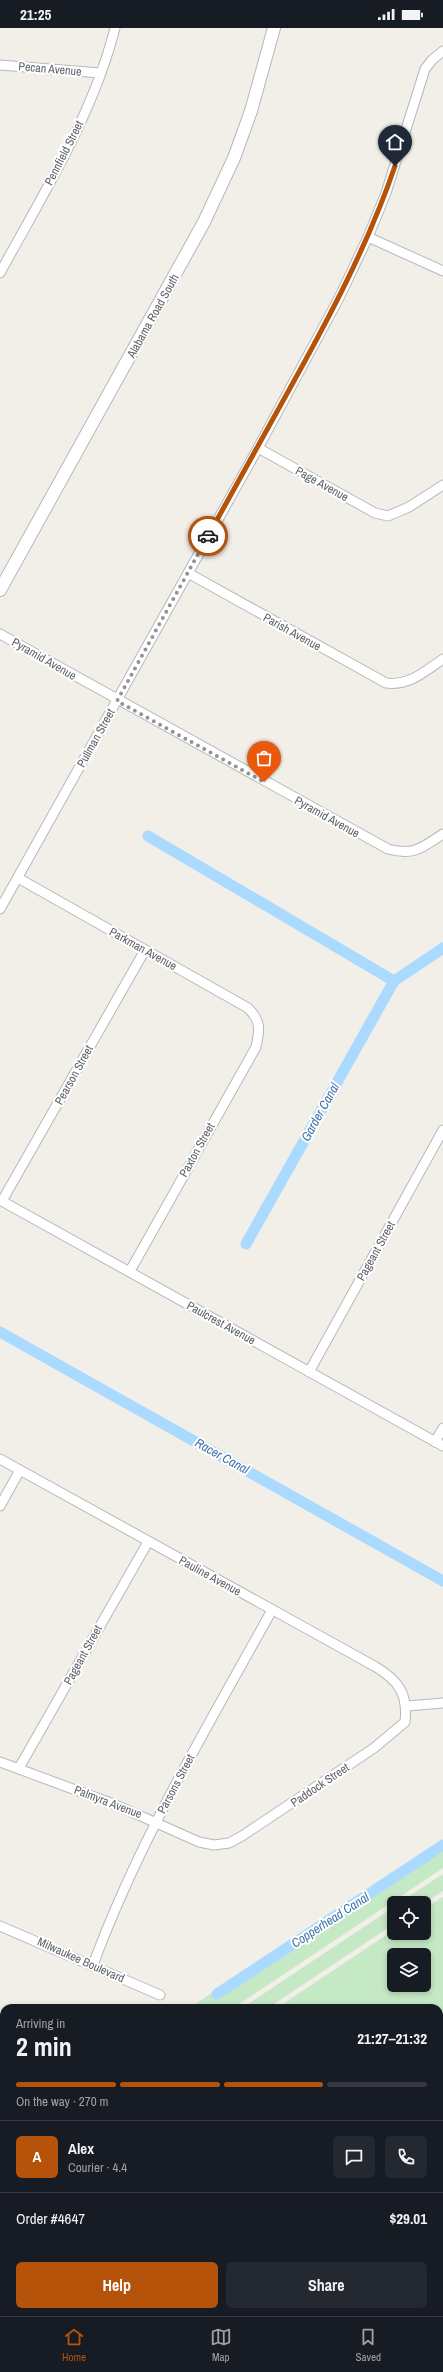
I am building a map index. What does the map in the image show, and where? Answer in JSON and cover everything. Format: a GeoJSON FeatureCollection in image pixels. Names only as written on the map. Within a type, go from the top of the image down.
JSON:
{"type":"FeatureCollection","features":[{"type":"Feature","properties":{"kind":"street","name":"Pennfield Street"},"geometry":{"type":"LineString","coordinates":[[0,273],[62,160],[100,73],[115,28]]}},
{"type":"Feature","properties":{"kind":"street","name":"Alabama Road South"},"geometry":{"type":"LineString","coordinates":[[0,590],[204,222],[234,158],[249,118],[274,28]]}},
{"type":"Feature","properties":{"kind":"street","name":"Pullman Street"},"geometry":{"type":"LineString","coordinates":[[0,909],[258,448],[339,298],[368,237],[386,193],[425,69],[432,60],[443,51]]}},
{"type":"Feature","properties":{"kind":"street","name":"Pecan Avenue"},"geometry":{"type":"LineString","coordinates":[[0,65],[100,73]]}},
{"type":"Feature","properties":{"kind":"street"},"geometry":{"type":"LineString","coordinates":[[368,237],[443,271]]}},
{"type":"Feature","properties":{"kind":"street","name":"Page Avenue"},"geometry":{"type":"LineString","coordinates":[[258,448],[375,513],[388,516],[410,507],[443,485]]}},
{"type":"Feature","properties":{"kind":"street","name":"Parish Avenue"},"geometry":{"type":"LineString","coordinates":[[188,573],[386,683],[398,685],[416,677],[443,659]]}},
{"type":"Feature","properties":{"kind":"street","name":"Pyramid Avenue"},"geometry":{"type":"LineString","coordinates":[[0,634],[117,701],[372,842],[388,849],[405,853],[421,848],[443,834]]}},
{"type":"Feature","properties":{"kind":"street","name":"Parkman Avenue"},"geometry":{"type":"LineString","coordinates":[[18,878],[248,1008],[256,1016],[260,1028]]}},
{"type":"Feature","properties":{"kind":"street","name":"Pearson Street"},"geometry":{"type":"LineString","coordinates":[[1,1200],[22,1170],[145,950]]}},
{"type":"Feature","properties":{"kind":"street","name":"Paxton Street"},"geometry":{"type":"LineString","coordinates":[[130,1271],[256,1047],[260,1028]]}},
{"type":"Feature","properties":{"kind":"street","name":"Pageant Street"},"geometry":{"type":"LineString","coordinates":[[309,1372],[443,1130]]}},
{"type":"Feature","properties":{"kind":"street","name":"Paulcrest Avenue"},"geometry":{"type":"LineString","coordinates":[[1,1200],[443,1446]]}},
{"type":"Feature","properties":{"kind":"street"},"geometry":{"type":"LineString","coordinates":[[435,1442],[443,1428]]}},
{"type":"Feature","properties":{"kind":"street","name":"Pauline Avenue"},"geometry":{"type":"LineString","coordinates":[[0,1459],[387,1674],[400,1687],[407,1706]]}},
{"type":"Feature","properties":{"kind":"street"},"geometry":{"type":"LineString","coordinates":[[0,1506],[20,1470]]}},
{"type":"Feature","properties":{"kind":"street","name":"Pageant Street"},"geometry":{"type":"LineString","coordinates":[[20,1768],[148,1542]]}},
{"type":"Feature","properties":{"kind":"street","name":"Parsons Street"},"geometry":{"type":"LineString","coordinates":[[93,1965],[103,1938],[156,1822],[272,1610]]}},
{"type":"Feature","properties":{"kind":"street"},"geometry":{"type":"LineString","coordinates":[[407,1706],[443,1703]]}},
{"type":"Feature","properties":{"kind":"street","name":"Paddock Street"},"geometry":{"type":"LineString","coordinates":[[214,1845],[229,1843],[242,1836],[374,1748],[405,1722],[407,1706]]}},
{"type":"Feature","properties":{"kind":"street","name":"Palmyra Avenue"},"geometry":{"type":"LineString","coordinates":[[0,1762],[20,1768],[156,1822],[199,1842],[214,1845]]}},
{"type":"Feature","properties":{"kind":"street","name":"Milwaukee Boulevard"},"geometry":{"type":"LineString","coordinates":[[0,1926],[160,1995]]}},
{"type":"Feature","properties":{"kind":"green space"},"geometry":{"type":"Polygon","coordinates":[[[443,1843],[443,1868],[401,1896],[387,1896],[387,1905],[239,2004],[195,2004],[443,1843]]]}},
{"type":"Feature","properties":{"kind":"green space"},"geometry":{"type":"Polygon","coordinates":[[[443,1874],[443,1891],[431,1899],[431,1896],[410,1896],[443,1874]]]}},
{"type":"Feature","properties":{"kind":"green space"},"geometry":{"type":"Polygon","coordinates":[[[443,1897],[443,2004],[283,2004],[387,1935],[387,1940],[431,1940],[431,1905],[443,1897]]]}},
{"type":"Feature","properties":{"kind":"green space"},"geometry":{"type":"Polygon","coordinates":[[[387,1912],[387,1929],[274,2004],[248,2004],[387,1912]]]}},
{"type":"Feature","properties":{"kind":"waterway","name":"Garder Canal"},"geometry":{"type":"LineString","coordinates":[[148,836],[394,981]]}},
{"type":"Feature","properties":{"kind":"waterway","name":"Garder Canal"},"geometry":{"type":"LineString","coordinates":[[246,1244],[394,981],[443,948]]}},
{"type":"Feature","properties":{"kind":"waterway","name":"Racer Canal"},"geometry":{"type":"LineString","coordinates":[[0,1332],[443,1581]]}},
{"type":"Feature","properties":{"kind":"waterway","name":"Copperhead Canal"},"geometry":{"type":"LineString","coordinates":[[217,1994],[443,1845]]}},
{"type":"Feature","properties":{"kind":"way so far"},"geometry":{"type":"LineString","coordinates":[[208,536],[130,674],[117,701],[174,731],[264,782]]}},
{"type":"Feature","properties":{"kind":"route"},"geometry":{"type":"LineString","coordinates":[[208,536],[258,448],[339,298],[368,237],[395,166]]}}]}
